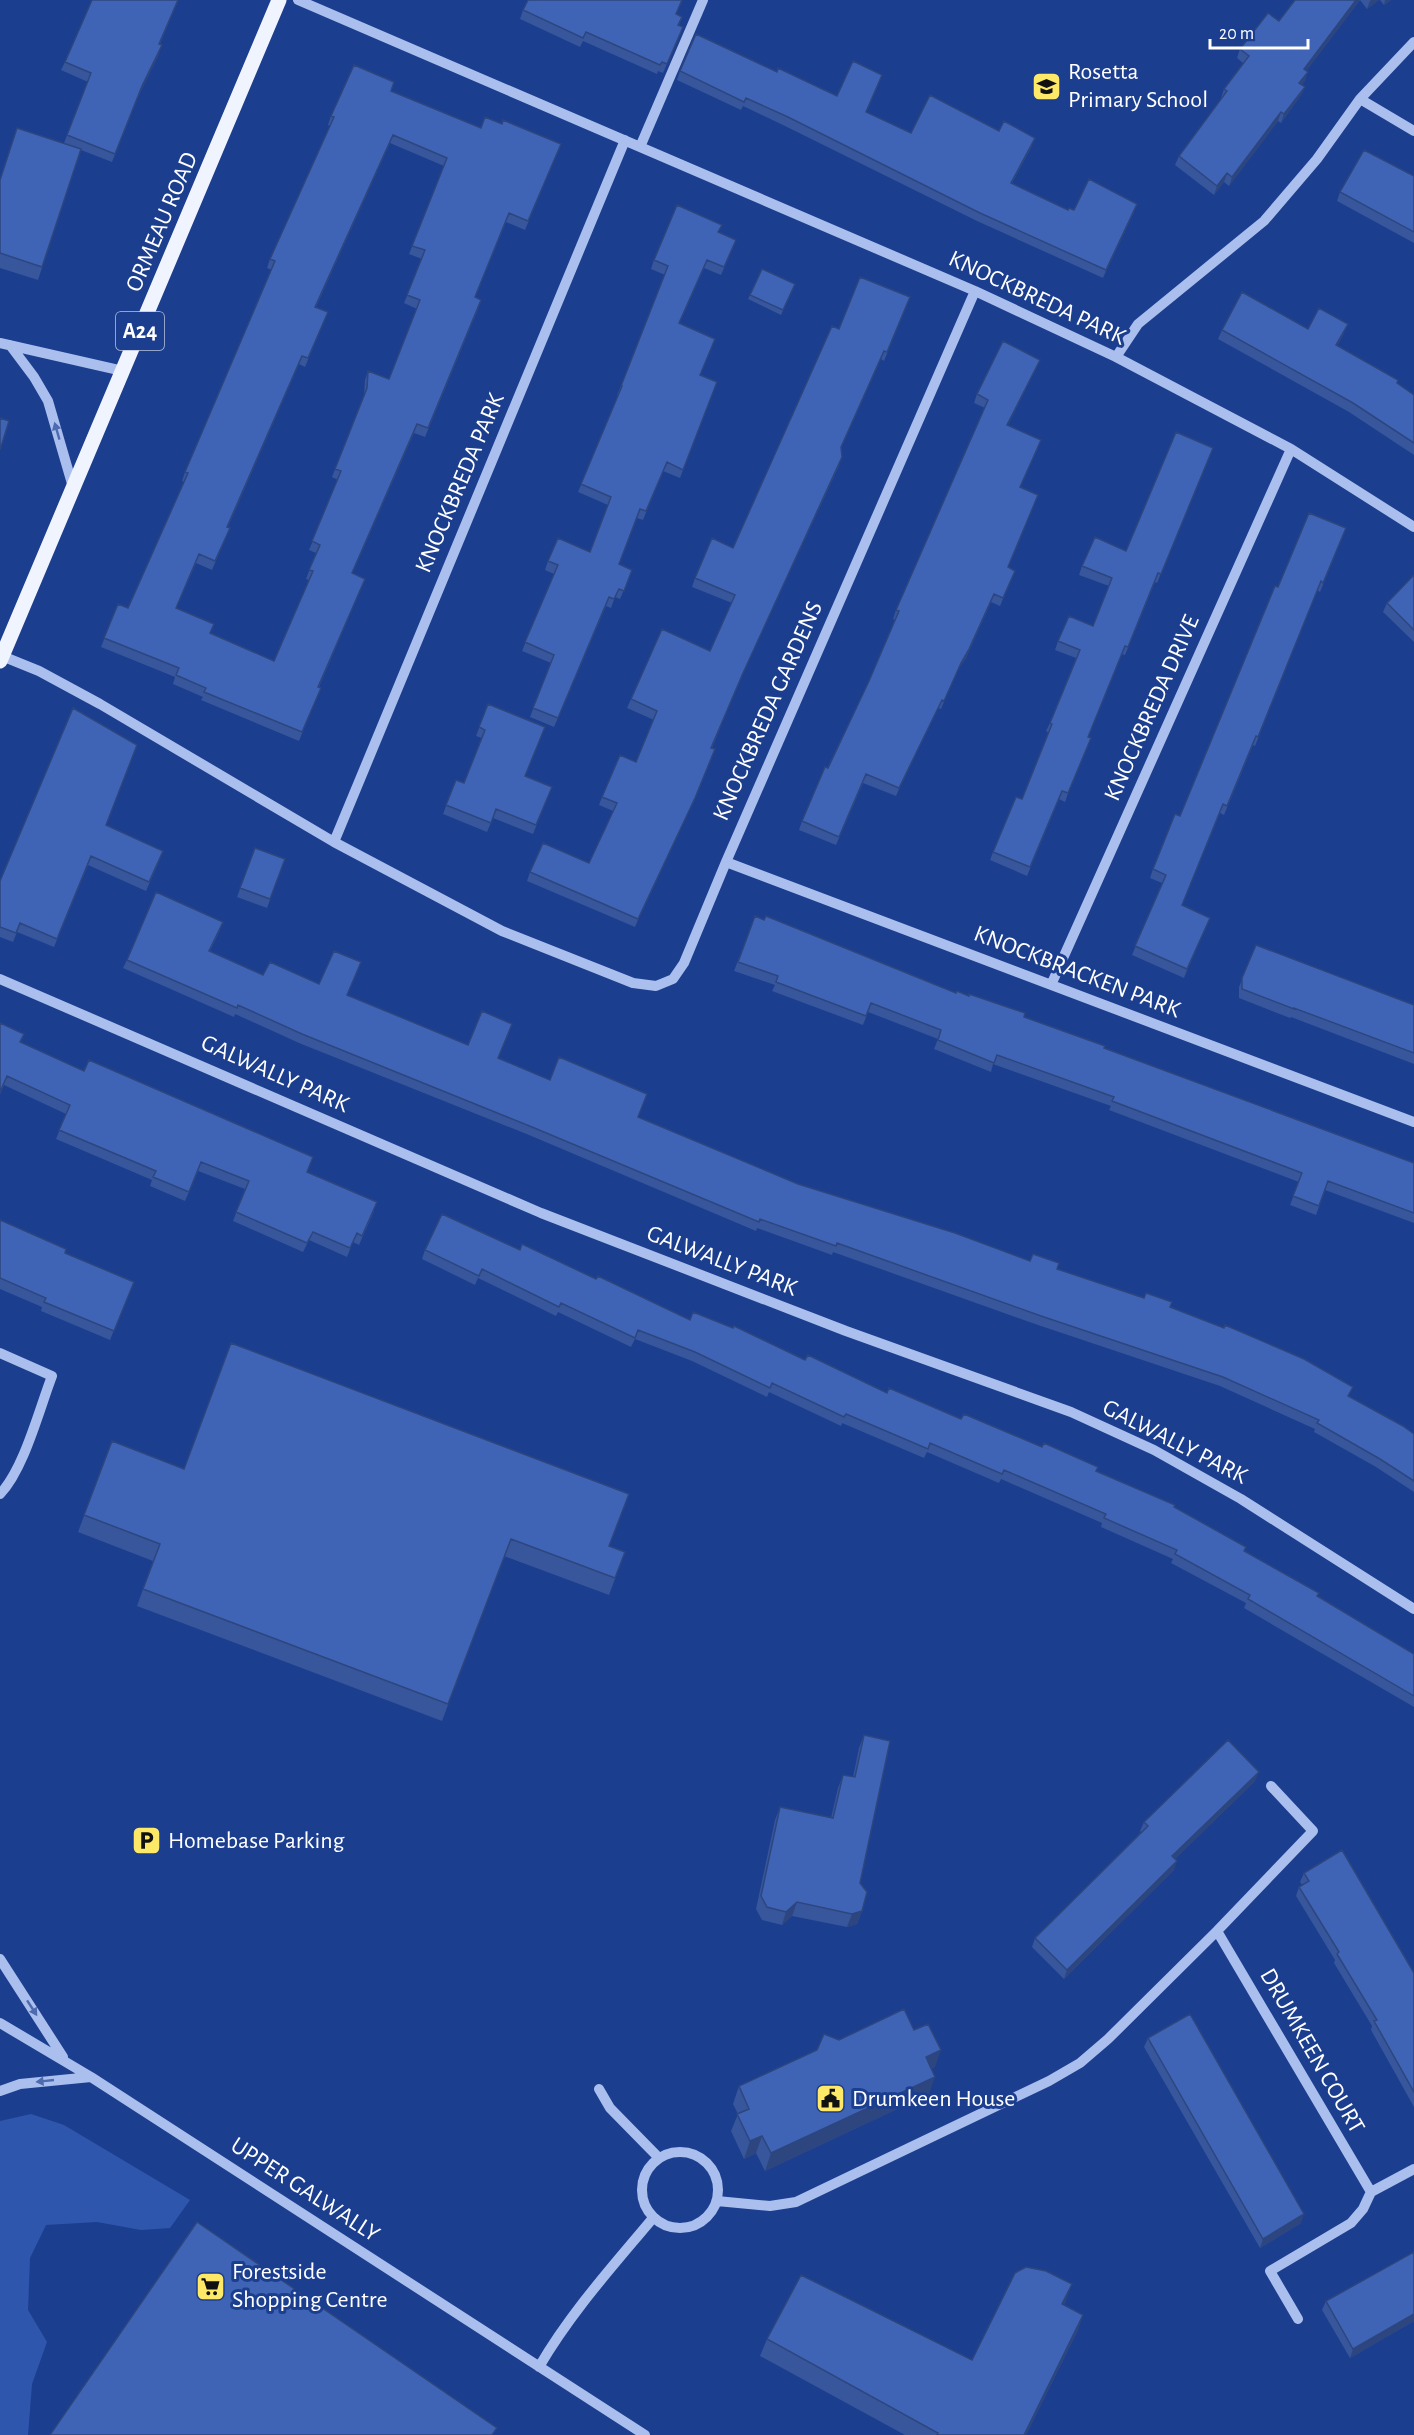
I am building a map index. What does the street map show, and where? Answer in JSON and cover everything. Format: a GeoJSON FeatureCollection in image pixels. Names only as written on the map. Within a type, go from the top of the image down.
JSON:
{"type":"FeatureCollection","features":[{"type":"Feature","properties":{"kind":"main road","name":"ORMEAU ROAD"},"geometry":{"type":"LineString","coordinates":[[1,658],[279,0]]}},
{"type":"Feature","properties":{"kind":"street","name":"KNOCKBREDA PARK"},"geometry":{"type":"LineString","coordinates":[[298,0],[975,291],[1116,357],[1292,449],[1414,527]]}},
{"type":"Feature","properties":{"kind":"street"},"geometry":{"type":"LineString","coordinates":[[640,147],[703,0]]}},
{"type":"Feature","properties":{"kind":"street"},"geometry":{"type":"LineString","coordinates":[[1116,357],[1138,324],[1264,221],[1317,159],[1360,99],[1414,42]]}},
{"type":"Feature","properties":{"kind":"street"},"geometry":{"type":"LineString","coordinates":[[1360,99],[1414,131]]}},
{"type":"Feature","properties":{"kind":"street","name":"KNOCKBREDA PARK"},"geometry":{"type":"LineString","coordinates":[[334,842],[625,140]]}},
{"type":"Feature","properties":{"kind":"street","name":"KNOCKBREDA GARDENS"},"geometry":{"type":"LineString","coordinates":[[334,842],[502,931],[624,980],[656,986],[673,979],[684,963],[975,291]]}},
{"type":"Feature","properties":{"kind":"street"},"geometry":{"type":"LineString","coordinates":[[5,344],[123,371]]}},
{"type":"Feature","properties":{"kind":"street"},"geometry":{"type":"LineString","coordinates":[[5,344],[34,377],[48,401],[74,488]]}},
{"type":"Feature","properties":{"kind":"street","name":"KNOCKBREDA DRIVE"},"geometry":{"type":"LineString","coordinates":[[1051,985],[1292,449]]}},
{"type":"Feature","properties":{"kind":"street"},"geometry":{"type":"LineString","coordinates":[[1,658],[39,671],[100,704],[334,842]]}},
{"type":"Feature","properties":{"kind":"street","name":"KNOCKBRACKEN PARK"},"geometry":{"type":"LineString","coordinates":[[726,862],[1414,1122]]}},
{"type":"Feature","properties":{"kind":"street","name":"GALWALLY PARK"},"geometry":{"type":"LineString","coordinates":[[0,979],[541,1213],[846,1331],[1081,1417],[1154,1450],[1241,1499],[1414,1609]]}},
{"type":"Feature","properties":{"kind":"street"},"geometry":{"type":"LineString","coordinates":[[0,1353],[52,1376],[19,1464],[7,1487],[0,1494]]}},
{"type":"Feature","properties":{"kind":"street"},"geometry":{"type":"LineString","coordinates":[[717,2200],[770,2206],[796,2202],[1049,2081],[1080,2063],[1108,2039],[1217,1931],[1312,1831],[1271,1786]]}},
{"type":"Feature","properties":{"kind":"street","name":"DRUMKEEN COURT"},"geometry":{"type":"LineString","coordinates":[[1217,1931],[1371,2192]]}},
{"type":"Feature","properties":{"kind":"street"},"geometry":{"type":"LineString","coordinates":[[0,1959],[66,2061]]}},
{"type":"Feature","properties":{"kind":"street","name":"UPPER GALWALLY"},"geometry":{"type":"LineString","coordinates":[[0,2023],[66,2061],[645,2435]]}},
{"type":"Feature","properties":{"kind":"street"},"geometry":{"type":"LineString","coordinates":[[0,2091],[20,2084],[91,2077]]}},
{"type":"Feature","properties":{"kind":"street"},"geometry":{"type":"LineString","coordinates":[[599,2089],[610,2108],[659,2158]]}},
{"type":"Feature","properties":{"kind":"street"},"geometry":{"type":"LineString","coordinates":[[670,2153],[693,2154],[711,2168],[716,2178],[717,2200],[711,2212],[702,2222],[690,2227],[676,2228],[664,2225],[653,2218],[646,2209],[641,2186],[650,2165],[659,2158],[670,2153]]}},
{"type":"Feature","properties":{"kind":"street"},"geometry":{"type":"LineString","coordinates":[[1298,2319],[1270,2271],[1351,2223],[1363,2209],[1371,2192],[1414,2169]]}},
{"type":"Feature","properties":{"kind":"street"},"geometry":{"type":"LineString","coordinates":[[539,2367],[572,2315],[653,2218]]}},
{"type":"Feature","properties":{"kind":"shaded area"},"geometry":{"type":"Polygon","coordinates":[[[31,2114],[64,2125],[190,2200],[170,2228],[141,2230],[97,2222],[46,2225],[30,2258],[28,2310],[47,2342],[32,2384],[28,2435],[0,2435],[0,2121],[31,2114]]]}},
{"type":"Feature","properties":{"kind":"building"},"geometry":{"type":"Polygon","coordinates":[[[92,0],[178,0],[159,44],[162,45],[142,86],[115,154],[67,135],[91,73],[65,62],[92,0]]]}},
{"type":"Feature","properties":{"kind":"building"},"geometry":{"type":"Polygon","coordinates":[[[528,0],[682,0],[676,14],[682,17],[678,25],[683,27],[667,64],[662,62],[660,65],[586,32],[583,38],[523,10],[528,0]]]}},
{"type":"Feature","properties":{"kind":"building"},"geometry":{"type":"Polygon","coordinates":[[[1295,0],[1356,0],[1304,69],[1308,72],[1299,83],[1305,87],[1284,114],[1281,112],[1232,177],[1227,173],[1217,186],[1179,156],[1227,91],[1224,89],[1249,56],[1240,49],[1268,13],[1279,21],[1295,0]]]}},
{"type":"Feature","properties":{"kind":"building"},"geometry":{"type":"Polygon","coordinates":[[[696,34],[777,72],[778,68],[837,96],[853,61],[882,75],[866,112],[911,133],[930,95],[999,131],[1004,121],[1035,138],[1011,183],[1068,210],[1069,208],[1074,210],[1089,179],[1137,204],[1106,270],[980,213],[788,117],[746,98],[744,102],[680,71],[696,34]]]}},
{"type":"Feature","properties":{"kind":"building"},"geometry":{"type":"Polygon","coordinates":[[[354,65],[394,82],[391,91],[481,128],[485,117],[502,124],[503,120],[561,144],[528,221],[509,213],[475,297],[481,300],[428,428],[417,424],[352,573],[365,579],[318,687],[321,688],[302,732],[204,692],[206,688],[176,675],[179,668],[104,638],[118,604],[128,608],[188,473],[185,472],[275,261],[270,259],[334,117],[331,116],[354,65]],[[393,135],[315,307],[328,312],[308,358],[302,356],[227,527],[230,528],[215,561],[199,554],[176,608],[214,624],[210,633],[274,661],[313,571],[309,570],[320,545],[312,541],[341,471],[335,469],[367,388],[368,371],[389,379],[420,300],[407,295],[425,250],[412,246],[447,158],[393,135]]]}},
{"type":"Feature","properties":{"kind":"building"},"geometry":{"type":"Polygon","coordinates":[[[17,128],[81,149],[42,267],[0,253],[0,180],[17,128]]]}},
{"type":"Feature","properties":{"kind":"building"},"geometry":{"type":"Polygon","coordinates":[[[1364,150],[1414,176],[1414,232],[1340,192],[1364,150]]]}},
{"type":"Feature","properties":{"kind":"building"},"geometry":{"type":"Polygon","coordinates":[[[677,205],[722,225],[718,232],[736,240],[724,267],[707,260],[679,323],[715,339],[700,375],[717,382],[683,470],[667,462],[646,511],[640,509],[619,564],[632,570],[624,591],[619,589],[614,599],[609,597],[558,718],[533,708],[554,655],[525,642],[558,565],[548,561],[558,538],[590,552],[611,497],[581,484],[668,266],[654,260],[677,205]]]}},
{"type":"Feature","properties":{"kind":"building"},"geometry":{"type":"Polygon","coordinates":[[[762,269],[795,284],[783,310],[750,295],[762,269]]]}},
{"type":"Feature","properties":{"kind":"building"},"geometry":{"type":"Polygon","coordinates":[[[860,277],[910,297],[887,352],[884,351],[841,447],[842,457],[743,673],[711,748],[715,749],[695,798],[638,919],[530,872],[543,843],[589,863],[617,803],[602,797],[620,755],[636,762],[657,711],[631,699],[662,629],[710,651],[735,595],[695,578],[712,538],[733,548],[832,326],[839,329],[860,277]]]}},
{"type":"Feature","properties":{"kind":"building"},"geometry":{"type":"Polygon","coordinates":[[[1242,292],[1308,329],[1319,308],[1348,324],[1336,345],[1398,380],[1397,383],[1414,395],[1414,443],[1353,403],[1222,330],[1242,292]]]}},
{"type":"Feature","properties":{"kind":"building"},"geometry":{"type":"Polygon","coordinates":[[[1003,341],[1040,360],[1007,425],[1041,440],[1020,487],[1038,495],[1008,567],[1015,571],[1003,598],[994,594],[944,701],[942,700],[899,788],[866,774],[839,837],[802,821],[825,767],[828,768],[869,681],[899,611],[896,610],[988,400],[977,394],[1003,341]]]}},
{"type":"Feature","properties":{"kind":"building"},"geometry":{"type":"Polygon","coordinates":[[[0,418],[9,421],[0,450],[0,418]]]}},
{"type":"Feature","properties":{"kind":"building"},"geometry":{"type":"Polygon","coordinates":[[[1176,432],[1213,448],[1161,574],[1158,573],[1128,647],[1125,646],[1068,793],[1062,791],[1030,867],[993,852],[1016,797],[1022,799],[1080,650],[1058,641],[1069,616],[1093,626],[1112,578],[1082,566],[1095,537],[1126,551],[1176,432]]]}},
{"type":"Feature","properties":{"kind":"building"},"geometry":{"type":"Polygon","coordinates":[[[1309,513],[1346,528],[1323,583],[1321,581],[1258,737],[1256,736],[1227,806],[1223,804],[1182,905],[1210,918],[1187,969],[1135,946],[1166,875],[1153,869],[1175,814],[1180,816],[1275,586],[1278,587],[1309,513]]]}},
{"type":"Feature","properties":{"kind":"building"},"geometry":{"type":"Polygon","coordinates":[[[1414,575],[1414,630],[1387,603],[1414,575]]]}},
{"type":"Feature","properties":{"kind":"building"},"geometry":{"type":"Polygon","coordinates":[[[488,704],[545,727],[525,776],[552,787],[536,825],[496,809],[491,823],[446,805],[456,780],[464,783],[485,730],[479,727],[488,704]]]}},
{"type":"Feature","properties":{"kind":"building"},"geometry":{"type":"Polygon","coordinates":[[[73,708],[137,745],[106,825],[163,851],[149,882],[91,856],[57,939],[20,923],[16,933],[0,927],[0,881],[73,708]]]}},
{"type":"Feature","properties":{"kind":"building"},"geometry":{"type":"Polygon","coordinates":[[[255,848],[285,859],[270,899],[240,888],[255,848]]]}},
{"type":"Feature","properties":{"kind":"building"},"geometry":{"type":"Polygon","coordinates":[[[156,892],[223,922],[209,951],[263,975],[270,962],[319,984],[334,951],[361,962],[347,995],[468,1045],[482,1011],[512,1024],[498,1058],[550,1080],[559,1057],[647,1094],[638,1117],[798,1184],[955,1233],[1030,1261],[1033,1254],[1059,1263],[1057,1269],[1144,1298],[1146,1293],[1172,1302],[1170,1307],[1224,1328],[1225,1325],[1304,1359],[1353,1387],[1348,1396],[1414,1434],[1414,1481],[1317,1423],[1319,1420],[1223,1377],[1041,1316],[837,1243],[836,1246],[760,1219],[759,1222],[302,1034],[238,1005],[237,1008],[127,960],[156,892]]]}},
{"type":"Feature","properties":{"kind":"building"},"geometry":{"type":"Polygon","coordinates":[[[755,916],[764,920],[766,916],[956,993],[957,991],[969,996],[969,994],[1025,1013],[1024,1017],[1105,1046],[1104,1048],[1414,1163],[1414,1213],[1328,1181],[1319,1206],[1293,1196],[1302,1173],[1112,1101],[1114,1097],[997,1055],[994,1063],[938,1040],[941,1030],[871,1003],[866,1016],[776,982],[778,976],[738,962],[755,916]]]}},
{"type":"Feature","properties":{"kind":"building"},"geometry":{"type":"Polygon","coordinates":[[[1256,945],[1414,1005],[1414,1053],[1242,989],[1242,978],[1256,945]]]}},
{"type":"Feature","properties":{"kind":"building"},"geometry":{"type":"Polygon","coordinates":[[[0,1023],[24,1034],[20,1042],[84,1071],[89,1060],[313,1157],[307,1172],[377,1202],[362,1236],[357,1233],[350,1248],[313,1232],[307,1243],[236,1212],[249,1181],[201,1162],[189,1192],[153,1177],[156,1171],[59,1130],[70,1105],[7,1076],[0,1092],[0,1023]]]}},
{"type":"Feature","properties":{"kind":"building"},"geometry":{"type":"Polygon","coordinates":[[[442,1214],[520,1250],[522,1244],[596,1279],[598,1276],[690,1320],[693,1312],[733,1328],[734,1326],[805,1360],[808,1355],[887,1393],[889,1388],[961,1419],[964,1414],[1042,1447],[1044,1443],[1098,1467],[1096,1471],[1175,1505],[1174,1507],[1246,1547],[1244,1551],[1319,1593],[1317,1596],[1414,1654],[1414,1696],[1248,1599],[1250,1595],[1175,1554],[1177,1550],[1104,1518],[1106,1514],[1004,1470],[1002,1474],[930,1443],[928,1449],[846,1414],[844,1417],[772,1383],[770,1388],[695,1352],[638,1330],[635,1338],[561,1303],[559,1307],[482,1269],[479,1276],[425,1250],[442,1214]]]}},
{"type":"Feature","properties":{"kind":"building"},"geometry":{"type":"Polygon","coordinates":[[[0,1220],[66,1249],[65,1253],[134,1282],[114,1331],[44,1302],[46,1298],[0,1278],[0,1220]]]}},
{"type":"Feature","properties":{"kind":"building"},"geometry":{"type":"Polygon","coordinates":[[[231,1343],[629,1494],[609,1546],[625,1552],[615,1578],[511,1539],[448,1704],[143,1589],[160,1544],[84,1515],[112,1441],[184,1469],[231,1343]]]}},
{"type":"Feature","properties":{"kind":"building"},"geometry":{"type":"Polygon","coordinates":[[[864,1735],[890,1741],[860,1883],[867,1892],[862,1911],[852,1914],[797,1902],[786,1912],[767,1907],[761,1896],[780,1807],[833,1818],[843,1775],[855,1777],[864,1735]]]}},
{"type":"Feature","properties":{"kind":"building"},"geometry":{"type":"Polygon","coordinates":[[[1228,1740],[1259,1772],[1172,1856],[1177,1861],[1067,1970],[1035,1938],[1148,1826],[1144,1822],[1228,1740]]]}},
{"type":"Feature","properties":{"kind":"building"},"geometry":{"type":"Polygon","coordinates":[[[1342,1850],[1414,1973],[1414,2092],[1374,2021],[1377,2020],[1337,1954],[1339,1952],[1299,1887],[1309,1881],[1304,1873],[1342,1850]]]}},
{"type":"Feature","properties":{"kind":"building","name":"Drumkeen House"},"geometry":{"type":"Polygon","coordinates":[[[904,2009],[914,2030],[928,2024],[941,2050],[926,2057],[935,2077],[771,2153],[762,2136],[750,2141],[737,2114],[749,2109],[739,2086],[817,2050],[824,2034],[839,2040],[904,2009]]]}},
{"type":"Feature","properties":{"kind":"building"},"geometry":{"type":"Polygon","coordinates":[[[1190,2014],[1304,2214],[1263,2239],[1148,2038],[1190,2014]]]}},
{"type":"Feature","properties":{"kind":"building","name":"Forestside Shopping Centre"},"geometry":{"type":"Polygon","coordinates":[[[197,2222],[497,2428],[492,2435],[50,2435],[197,2222]]]}},
{"type":"Feature","properties":{"kind":"building"},"geometry":{"type":"Polygon","coordinates":[[[1414,2252],[1414,2314],[1353,2349],[1326,2301],[1414,2252]]]}},
{"type":"Feature","properties":{"kind":"building"},"geometry":{"type":"Polygon","coordinates":[[[1026,2267],[1046,2271],[1072,2284],[1062,2304],[1083,2315],[1024,2435],[937,2435],[938,2433],[767,2339],[801,2275],[972,2360],[1015,2273],[1026,2267]]]}},
{"type":"Feature","properties":{"kind":"place","name":"Rosetta Primary School"},"geometry":{"type":"Point","coordinates":[1047,86]}},
{"type":"Feature","properties":{"kind":"place","name":"Homebase Parking"},"geometry":{"type":"Point","coordinates":[147,1841]}},
{"type":"Feature","properties":{"kind":"place","name":"Drumkeen House"},"geometry":{"type":"Point","coordinates":[831,2099]}},
{"type":"Feature","properties":{"kind":"place","name":"Forestside Shopping Centre"},"geometry":{"type":"Point","coordinates":[211,2286]}}]}
